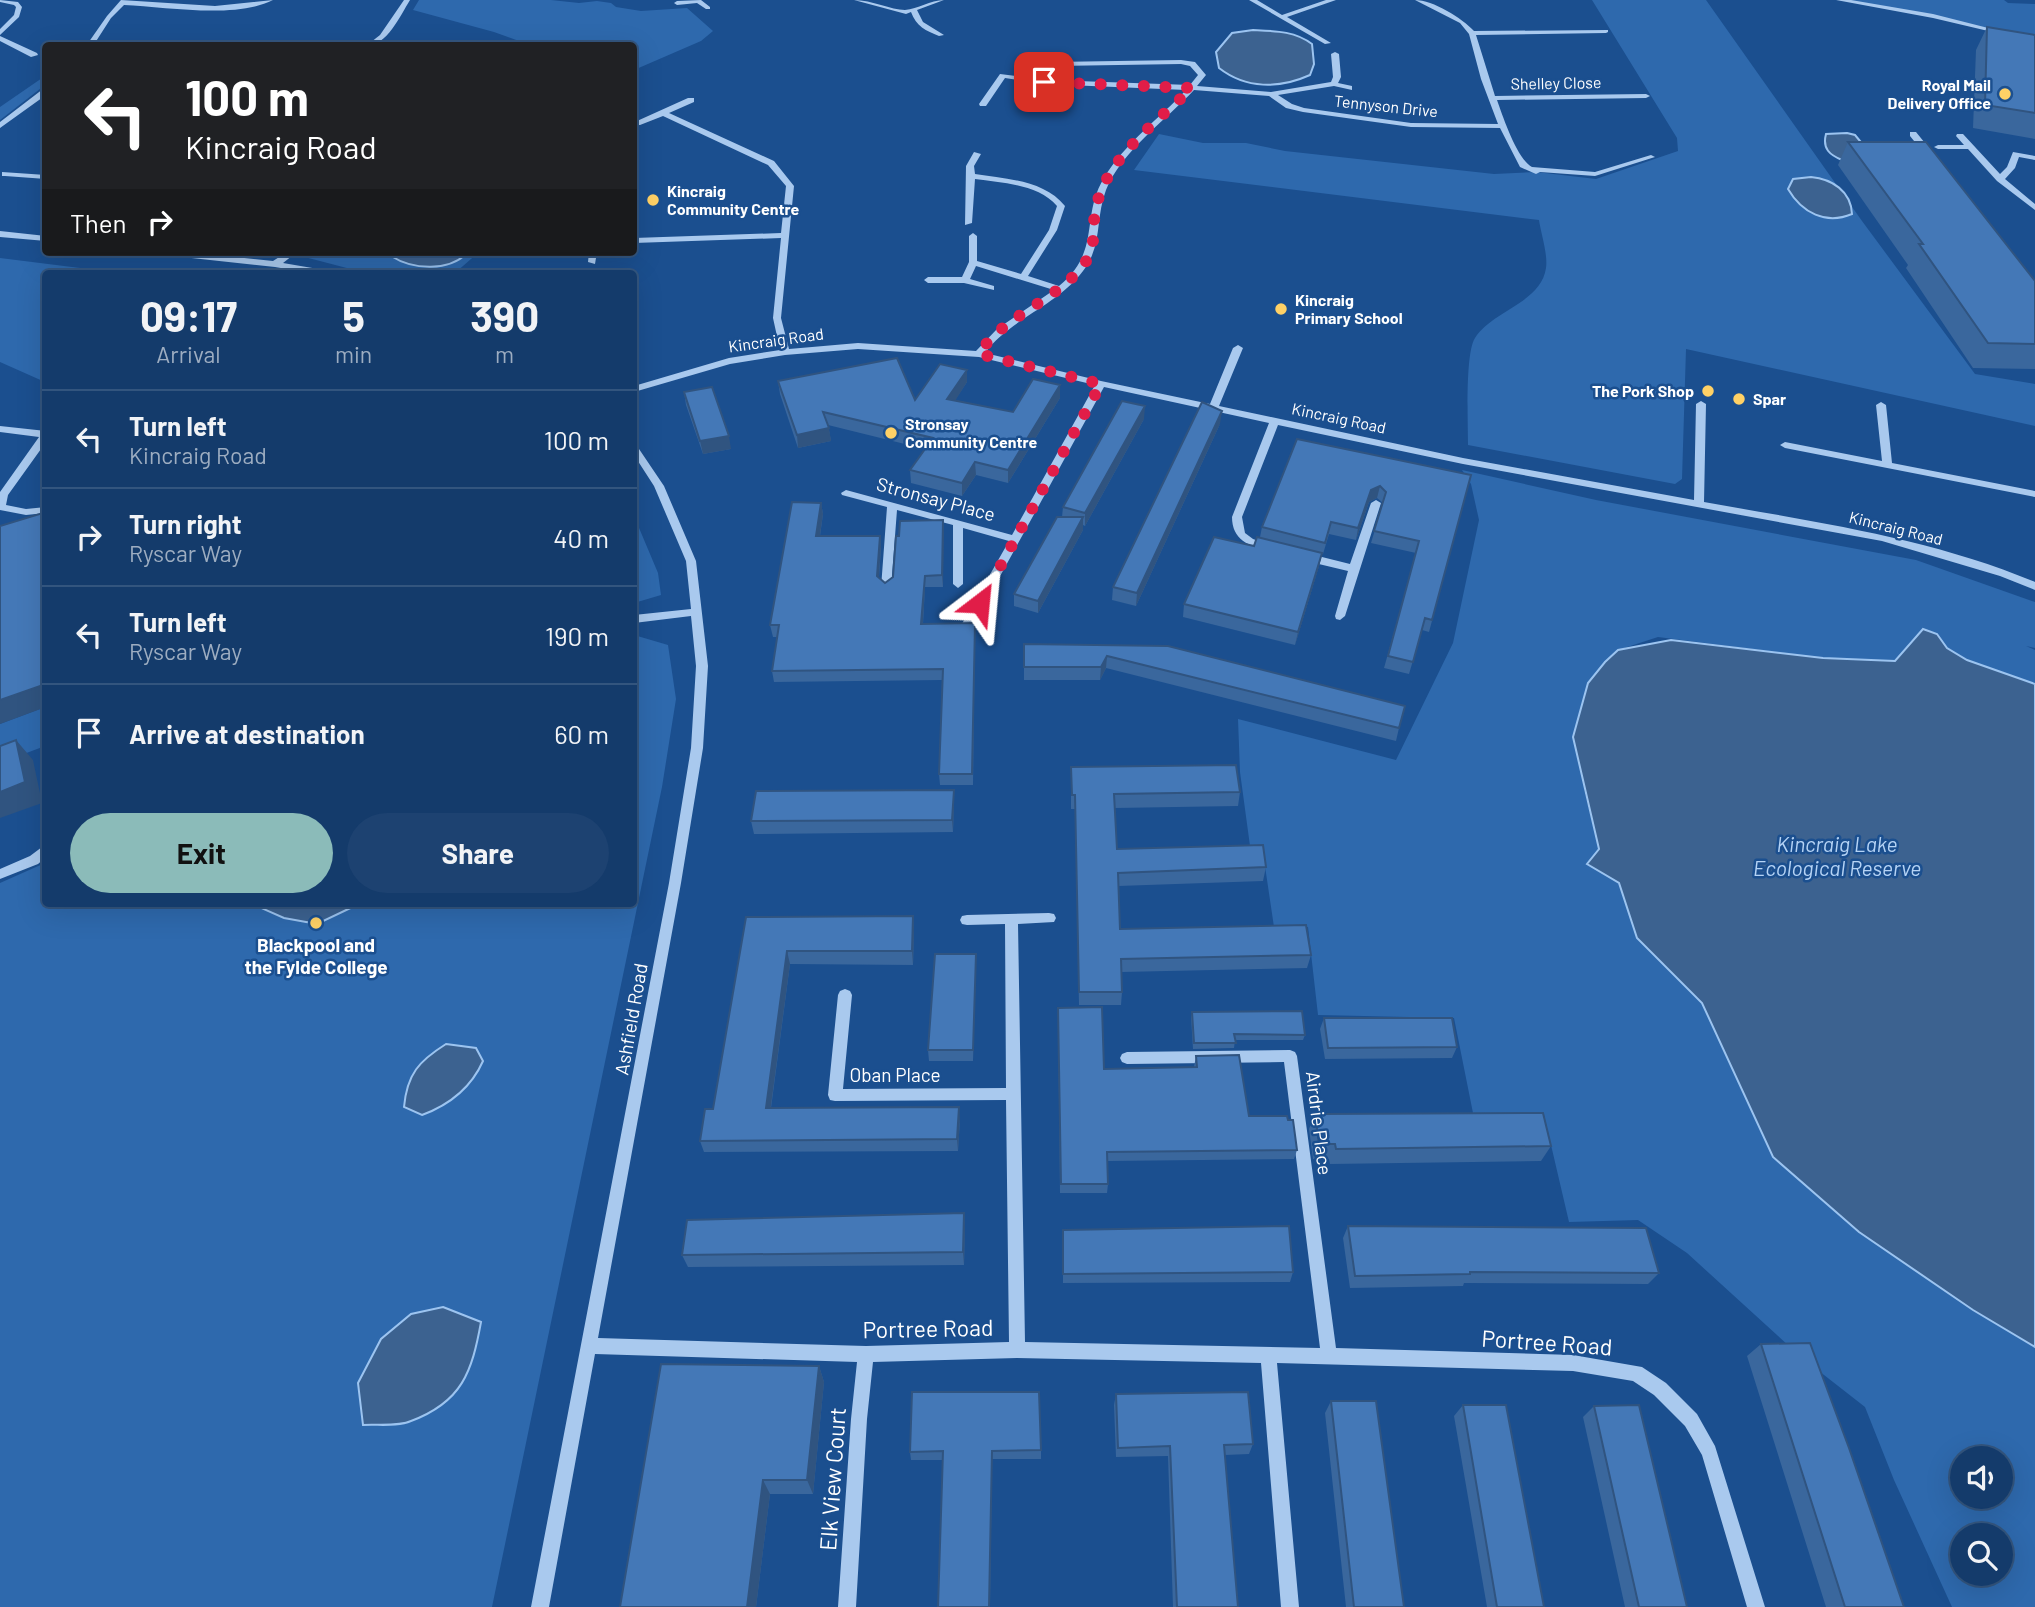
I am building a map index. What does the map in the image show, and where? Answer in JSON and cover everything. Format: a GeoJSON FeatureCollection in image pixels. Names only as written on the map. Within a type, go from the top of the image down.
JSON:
{"type":"FeatureCollection","features":[{"type":"Feature","properties":{"kind":"street"},"geometry":{"type":"LineString","coordinates":[[0,0],[20,1],[17,16],[0,35],[34,55]]}},
{"type":"Feature","properties":{"kind":"street"},"geometry":{"type":"LineString","coordinates":[[92,42],[124,1],[239,8],[270,0]]}},
{"type":"Feature","properties":{"kind":"street"},"geometry":{"type":"LineString","coordinates":[[378,41],[407,0]]}},
{"type":"Feature","properties":{"kind":"street"},"geometry":{"type":"LineString","coordinates":[[857,0],[888,9],[914,10],[941,0]]}},
{"type":"Feature","properties":{"kind":"street"},"geometry":{"type":"LineString","coordinates":[[1252,0],[1327,43]]}},
{"type":"Feature","properties":{"kind":"street"},"geometry":{"type":"LineString","coordinates":[[1282,16],[1333,0]]}},
{"type":"Feature","properties":{"kind":"street"},"geometry":{"type":"LineString","coordinates":[[1418,0],[1462,22],[1472,33],[1485,79],[1503,126],[1530,169]]}},
{"type":"Feature","properties":{"kind":"street"},"geometry":{"type":"LineString","coordinates":[[1839,0],[1933,16],[2011,35]]}},
{"type":"Feature","properties":{"kind":"street"},"geometry":{"type":"LineString","coordinates":[[677,3],[699,1],[708,8]]}},
{"type":"Feature","properties":{"kind":"street"},"geometry":{"type":"LineString","coordinates":[[914,10],[920,25],[941,35]]}},
{"type":"Feature","properties":{"kind":"street"},"geometry":{"type":"LineString","coordinates":[[1572,22],[1576,32]]}},
{"type":"Feature","properties":{"kind":"street"},"geometry":{"type":"LineString","coordinates":[[1472,33],[1606,31]]}},
{"type":"Feature","properties":{"kind":"street"},"geometry":{"type":"LineString","coordinates":[[1334,84],[1337,77],[1335,54]]}},
{"type":"Feature","properties":{"kind":"street"},"geometry":{"type":"LineString","coordinates":[[979,354],[988,341],[1061,289],[1086,261],[1095,242],[1096,208],[1107,180],[1126,152],[1202,75],[1192,64],[1181,62],[1053,64],[1044,82]]}},
{"type":"Feature","properties":{"kind":"street","name":"Tennyson Drive"},"geometry":{"type":"LineString","coordinates":[[983,104],[1003,76],[1044,82],[1271,94],[1289,106],[1303,110],[1411,125],[1503,126]]}},
{"type":"Feature","properties":{"kind":"street"},"geometry":{"type":"LineString","coordinates":[[1271,94],[1334,84],[1349,88]]}},
{"type":"Feature","properties":{"kind":"street"},"geometry":{"type":"LineString","coordinates":[[0,126],[42,94]]}},
{"type":"Feature","properties":{"kind":"street","name":"Shelley Close"},"geometry":{"type":"LineString","coordinates":[[1620,96],[1625,107]]}},
{"type":"Feature","properties":{"kind":"street","name":"Shelley Close"},"geometry":{"type":"LineString","coordinates":[[1493,98],[1646,96]]}},
{"type":"Feature","properties":{"kind":"street"},"geometry":{"type":"LineString","coordinates":[[640,123],[691,100]]}},
{"type":"Feature","properties":{"kind":"street"},"geometry":{"type":"LineString","coordinates":[[663,113],[748,151],[780,170],[790,186],[777,318],[785,352]]}},
{"type":"Feature","properties":{"kind":"street"},"geometry":{"type":"LineString","coordinates":[[1913,134],[1926,157],[1939,166]]}},
{"type":"Feature","properties":{"kind":"street"},"geometry":{"type":"LineString","coordinates":[[1960,136],[2000,179],[2035,208]]}},
{"type":"Feature","properties":{"kind":"street"},"geometry":{"type":"LineString","coordinates":[[1937,147],[1968,147]]}},
{"type":"Feature","properties":{"kind":"street"},"geometry":{"type":"LineString","coordinates":[[968,223],[971,166],[977,154]]}},
{"type":"Feature","properties":{"kind":"street"},"geometry":{"type":"LineString","coordinates":[[2000,179],[2011,168],[2016,154],[2035,158]]}},
{"type":"Feature","properties":{"kind":"street"},"geometry":{"type":"LineString","coordinates":[[1513,166],[1595,174],[1651,157]]}},
{"type":"Feature","properties":{"kind":"street"},"geometry":{"type":"LineString","coordinates":[[5,174],[42,175]]}},
{"type":"Feature","properties":{"kind":"street"},"geometry":{"type":"LineString","coordinates":[[971,176],[1018,184],[1057,198],[1061,206],[1053,230],[1023,277]]}},
{"type":"Feature","properties":{"kind":"street"},"geometry":{"type":"LineString","coordinates":[[0,234],[42,239]]}},
{"type":"Feature","properties":{"kind":"street"},"geometry":{"type":"LineString","coordinates":[[637,240],[786,235]]}},
{"type":"Feature","properties":{"kind":"street"},"geometry":{"type":"LineString","coordinates":[[965,280],[973,262],[973,236]]}},
{"type":"Feature","properties":{"kind":"street"},"geometry":{"type":"LineString","coordinates":[[200,256],[308,270]]}},
{"type":"Feature","properties":{"kind":"street"},"geometry":{"type":"LineString","coordinates":[[275,264],[287,256]]}},
{"type":"Feature","properties":{"kind":"street"},"geometry":{"type":"LineString","coordinates":[[973,262],[1061,289]]}},
{"type":"Feature","properties":{"kind":"street"},"geometry":{"type":"LineString","coordinates":[[928,280],[965,280],[991,288]]}},
{"type":"Feature","properties":{"kind":"street","name":"Kincraig Road"},"geometry":{"type":"LineString","coordinates":[[637,388],[729,361],[785,352],[858,346],[979,354],[1101,384],[1463,461],[1882,538],[2004,573],[2035,586]]}},
{"type":"Feature","properties":{"kind":"street"},"geometry":{"type":"LineString","coordinates":[[1213,408],[1238,348]]}},
{"type":"Feature","properties":{"kind":"street","name":"Stronsay Place"},"geometry":{"type":"LineString","coordinates":[[965,629],[1101,384]]}},
{"type":"Feature","properties":{"kind":"street"},"geometry":{"type":"LineString","coordinates":[[1699,505],[1701,404]]}},
{"type":"Feature","properties":{"kind":"street"},"geometry":{"type":"LineString","coordinates":[[1881,405],[1887,463]]}},
{"type":"Feature","properties":{"kind":"street"},"geometry":{"type":"LineString","coordinates":[[1275,421],[1237,517],[1236,528],[1241,537],[1252,543],[1354,569]]}},
{"type":"Feature","properties":{"kind":"street"},"geometry":{"type":"LineString","coordinates":[[0,429],[42,434]]}},
{"type":"Feature","properties":{"kind":"street"},"geometry":{"type":"LineString","coordinates":[[42,438],[8,487],[0,507],[26,512],[42,510]]}},
{"type":"Feature","properties":{"kind":"street"},"geometry":{"type":"LineString","coordinates":[[1785,445],[1887,463],[2035,495]]}},
{"type":"Feature","properties":{"kind":"street","name":"Ashfield Road"},"geometry":{"type":"LineString","coordinates":[[540,1607],[675,883],[697,748],[702,666],[691,561],[659,486],[637,453]]}},
{"type":"Feature","properties":{"kind":"street","name":"Stronsay Place"},"geometry":{"type":"LineString","coordinates":[[846,493],[1016,539]]}},
{"type":"Feature","properties":{"kind":"street"},"geometry":{"type":"LineString","coordinates":[[1340,615],[1376,503]]}},
{"type":"Feature","properties":{"kind":"street"},"geometry":{"type":"LineString","coordinates":[[886,588],[892,506]]}},
{"type":"Feature","properties":{"kind":"street"},"geometry":{"type":"LineString","coordinates":[[958,523],[958,584]]}},
{"type":"Feature","properties":{"kind":"street"},"geometry":{"type":"LineString","coordinates":[[637,619],[695,612]]}},
{"type":"Feature","properties":{"kind":"street"},"geometry":{"type":"LineString","coordinates":[[0,874],[34,860],[42,853]]}},
{"type":"Feature","properties":{"kind":"street"},"geometry":{"type":"LineString","coordinates":[[967,920],[1049,918]]}},
{"type":"Feature","properties":{"kind":"street"},"geometry":{"type":"LineString","coordinates":[[1011,919],[1017,1350]]}},
{"type":"Feature","properties":{"kind":"street","name":"Oban Place"},"geometry":{"type":"LineString","coordinates":[[845,995],[835,1095],[1012,1094]]}},
{"type":"Feature","properties":{"kind":"street","name":"Airdrie Place"},"geometry":{"type":"LineString","coordinates":[[1127,1058],[1290,1056],[1329,1357]]}},
{"type":"Feature","properties":{"kind":"street","name":"Portree Road"},"geometry":{"type":"LineString","coordinates":[[590,1346],[866,1354],[1017,1350],[1268,1355],[1573,1363],[1636,1373],[1660,1389],[1690,1420],[1709,1452],[1756,1607]]}},
{"type":"Feature","properties":{"kind":"street","name":"Elk View Court"},"geometry":{"type":"LineString","coordinates":[[847,1607],[859,1419],[866,1354]]}},
{"type":"Feature","properties":{"kind":"street"},"geometry":{"type":"LineString","coordinates":[[1268,1355],[1290,1607]]}},
{"type":"Feature","properties":{"kind":"shaded area"},"geometry":{"type":"Polygon","coordinates":[[[419,0],[551,0],[579,3],[597,1],[641,11],[687,8],[713,31],[701,41],[637,69],[637,42],[522,42],[413,10],[419,0]]]}},
{"type":"Feature","properties":{"kind":"shaded area"},"geometry":{"type":"Polygon","coordinates":[[[1592,0],[1706,0],[1862,221],[1975,374],[2035,384],[2035,426],[1686,349],[1682,479],[1675,484],[1468,445],[1468,389],[1472,346],[1483,328],[1526,298],[1542,280],[1546,262],[1539,220],[1134,170],[1159,134],[1203,143],[1246,143],[1285,151],[1494,174],[1536,172],[1596,179],[1678,151],[1677,138],[1592,0]]]}},
{"type":"Feature","properties":{"kind":"shaded area"},"geometry":{"type":"Polygon","coordinates":[[[1839,0],[2004,0],[2008,3],[2035,4],[2035,40],[1934,16],[1839,0]]]}},
{"type":"Feature","properties":{"kind":"shaded area"},"geometry":{"type":"Polygon","coordinates":[[[42,78],[42,87],[0,120],[0,107],[42,78]]]}},
{"type":"Feature","properties":{"kind":"shaded area"},"geometry":{"type":"Polygon","coordinates":[[[301,256],[474,256],[458,270],[354,270],[301,256]]]}},
{"type":"Feature","properties":{"kind":"shaded area"},"geometry":{"type":"Polygon","coordinates":[[[0,258],[96,270],[42,270],[42,381],[0,362],[0,258]]]}},
{"type":"Feature","properties":{"kind":"shaded area"},"geometry":{"type":"Polygon","coordinates":[[[1462,470],[1596,500],[1916,560],[2035,602],[2035,648],[2026,646],[2035,650],[2035,684],[1967,660],[1947,648],[1937,634],[1923,629],[1895,661],[1823,658],[1658,637],[1618,650],[1584,789],[1599,849],[1588,864],[1619,883],[1637,938],[1702,1003],[1737,1077],[1859,1232],[1973,1310],[2035,1347],[2035,1607],[1952,1607],[1894,1480],[1865,1407],[1801,1357],[1687,1253],[1638,1220],[1569,1222],[1544,1115],[1473,1113],[1454,1018],[1318,1015],[1308,927],[1274,927],[1262,846],[1250,846],[1240,772],[1238,719],[1396,760],[1453,643],[1479,520],[1471,484],[1462,470]]]}},
{"type":"Feature","properties":{"kind":"shaded area"},"geometry":{"type":"Polygon","coordinates":[[[637,523],[658,573],[661,595],[637,602],[637,523]]]}},
{"type":"Feature","properties":{"kind":"shaded area","name":"Blackpool and the Fylde College"},"geometry":{"type":"Polygon","coordinates":[[[637,636],[668,645],[676,699],[662,787],[492,1607],[0,1607],[0,883],[42,864],[42,907],[637,907],[637,636]]]}},
{"type":"Feature","properties":{"kind":"shaded area"},"geometry":{"type":"Polygon","coordinates":[[[42,708],[42,747],[0,763],[0,724],[42,708]]]}},
{"type":"Feature","properties":{"kind":"water"},"geometry":{"type":"Polygon","coordinates":[[[1253,30],[1292,34],[1312,44],[1314,64],[1310,75],[1287,83],[1263,85],[1240,80],[1219,68],[1216,52],[1232,33],[1253,30]]]}},
{"type":"Feature","properties":{"kind":"water"},"geometry":{"type":"Polygon","coordinates":[[[1826,134],[1855,135],[1865,147],[1842,160],[1828,151],[1825,144],[1826,134]]]}},
{"type":"Feature","properties":{"kind":"water"},"geometry":{"type":"Polygon","coordinates":[[[1811,177],[1826,180],[1839,188],[1848,199],[1852,214],[1824,217],[1815,215],[1800,205],[1788,189],[1793,179],[1811,177]]]}},
{"type":"Feature","properties":{"kind":"water"},"geometry":{"type":"Polygon","coordinates":[[[391,256],[463,256],[451,263],[431,267],[400,261],[391,256]]]}},
{"type":"Feature","properties":{"kind":"water","name":"Kincraig Lake Ecological Reserve"},"geometry":{"type":"Polygon","coordinates":[[[1923,629],[1937,634],[1947,648],[1967,660],[2035,684],[2035,1347],[1973,1310],[1859,1232],[1773,1157],[1702,1003],[1637,938],[1619,883],[1587,864],[1599,849],[1573,737],[1588,683],[1618,650],[1671,640],[1823,658],[1895,661],[1923,629]]]}},
{"type":"Feature","properties":{"kind":"water"},"geometry":{"type":"Polygon","coordinates":[[[259,907],[353,907],[317,924],[284,918],[259,907]]]}},
{"type":"Feature","properties":{"kind":"water"},"geometry":{"type":"Polygon","coordinates":[[[446,1044],[476,1048],[483,1061],[478,1071],[466,1087],[441,1106],[422,1115],[404,1107],[411,1077],[428,1056],[446,1044]]]}},
{"type":"Feature","properties":{"kind":"water"},"geometry":{"type":"Polygon","coordinates":[[[443,1307],[481,1322],[473,1356],[462,1383],[442,1405],[411,1421],[394,1425],[363,1425],[358,1383],[381,1339],[411,1314],[443,1307]]]}},
{"type":"Feature","properties":{"kind":"building"},"geometry":{"type":"Polygon","coordinates":[[[1987,27],[2035,35],[2035,113],[1985,105],[1987,27]]]}},
{"type":"Feature","properties":{"kind":"building"},"geometry":{"type":"Polygon","coordinates":[[[1848,142],[1926,142],[2035,281],[2035,344],[1988,343],[1919,244],[1923,244],[1848,142]]]}},
{"type":"Feature","properties":{"kind":"building"},"geometry":{"type":"Polygon","coordinates":[[[897,358],[915,400],[940,364],[967,370],[947,399],[1013,412],[1033,379],[1060,385],[1008,470],[975,462],[962,483],[910,470],[933,438],[823,412],[829,428],[797,435],[778,381],[897,358]]]}},
{"type":"Feature","properties":{"kind":"building"},"geometry":{"type":"Polygon","coordinates":[[[712,387],[729,436],[700,441],[684,392],[712,387]]]}},
{"type":"Feature","properties":{"kind":"building"},"geometry":{"type":"Polygon","coordinates":[[[1122,401],[1145,406],[1085,513],[1063,507],[1122,401]]]}},
{"type":"Feature","properties":{"kind":"building"},"geometry":{"type":"Polygon","coordinates":[[[1202,402],[1222,411],[1137,593],[1113,587],[1202,402]]]}},
{"type":"Feature","properties":{"kind":"building"},"geometry":{"type":"Polygon","coordinates":[[[1297,439],[1471,475],[1432,620],[1425,618],[1413,662],[1388,656],[1419,541],[1374,531],[1386,492],[1380,486],[1371,490],[1358,528],[1331,522],[1325,543],[1262,527],[1297,439]]]}},
{"type":"Feature","properties":{"kind":"building"},"geometry":{"type":"Polygon","coordinates":[[[792,502],[821,503],[816,536],[880,536],[877,576],[885,583],[893,577],[896,536],[899,536],[900,521],[943,520],[942,575],[925,576],[921,624],[975,623],[972,774],[939,774],[943,669],[772,671],[779,625],[770,625],[792,502]]]}},
{"type":"Feature","properties":{"kind":"building"},"geometry":{"type":"Polygon","coordinates":[[[42,513],[42,685],[0,700],[0,526],[42,513]]]}},
{"type":"Feature","properties":{"kind":"building"},"geometry":{"type":"Polygon","coordinates":[[[1057,517],[1083,517],[1038,601],[1014,594],[1057,517]]]}},
{"type":"Feature","properties":{"kind":"building"},"geometry":{"type":"Polygon","coordinates":[[[1214,537],[1254,546],[1257,537],[1322,553],[1298,632],[1184,604],[1214,537]]]}},
{"type":"Feature","properties":{"kind":"building"},"geometry":{"type":"Polygon","coordinates":[[[1024,644],[1168,646],[1405,706],[1399,728],[1107,656],[1101,667],[1024,667],[1024,644]]]}},
{"type":"Feature","properties":{"kind":"building"},"geometry":{"type":"Polygon","coordinates":[[[16,740],[25,782],[0,792],[0,746],[16,740]]]}},
{"type":"Feature","properties":{"kind":"building"},"geometry":{"type":"Polygon","coordinates":[[[1236,765],[1240,792],[1114,794],[1117,849],[1263,845],[1266,867],[1118,873],[1120,929],[1306,925],[1311,955],[1121,959],[1122,992],[1079,992],[1075,795],[1072,795],[1071,767],[1236,765]]]}},
{"type":"Feature","properties":{"kind":"building"},"geometry":{"type":"Polygon","coordinates":[[[954,790],[952,820],[751,821],[756,791],[954,790]]]}},
{"type":"Feature","properties":{"kind":"building"},"geometry":{"type":"Polygon","coordinates":[[[913,916],[912,951],[787,951],[766,1108],[959,1107],[957,1139],[700,1141],[705,1109],[713,1109],[746,917],[913,916]]]}},
{"type":"Feature","properties":{"kind":"building"},"geometry":{"type":"Polygon","coordinates":[[[935,954],[976,954],[973,1050],[928,1050],[935,954]]]}},
{"type":"Feature","properties":{"kind":"building"},"geometry":{"type":"Polygon","coordinates":[[[1102,1007],[1104,1069],[1197,1067],[1196,1056],[1239,1055],[1249,1116],[1287,1116],[1288,1120],[1293,1120],[1297,1150],[1107,1152],[1108,1184],[1061,1184],[1058,1008],[1102,1007]]]}},
{"type":"Feature","properties":{"kind":"building"},"geometry":{"type":"Polygon","coordinates":[[[1302,1011],[1305,1035],[1234,1034],[1236,1043],[1194,1043],[1192,1012],[1302,1011]]]}},
{"type":"Feature","properties":{"kind":"building"},"geometry":{"type":"Polygon","coordinates":[[[1324,1018],[1452,1018],[1457,1047],[1328,1048],[1324,1018]]]}},
{"type":"Feature","properties":{"kind":"building"},"geometry":{"type":"Polygon","coordinates":[[[1543,1113],[1551,1146],[1336,1149],[1335,1144],[1319,1144],[1315,1114],[1543,1113]]]}},
{"type":"Feature","properties":{"kind":"building"},"geometry":{"type":"Polygon","coordinates":[[[964,1213],[963,1252],[682,1255],[687,1220],[964,1213]]]}},
{"type":"Feature","properties":{"kind":"building"},"geometry":{"type":"Polygon","coordinates":[[[1289,1226],[1293,1272],[1063,1274],[1063,1230],[1289,1226]]]}},
{"type":"Feature","properties":{"kind":"building"},"geometry":{"type":"Polygon","coordinates":[[[1348,1226],[1646,1228],[1659,1273],[1470,1272],[1355,1276],[1348,1226]]]}},
{"type":"Feature","properties":{"kind":"building"},"geometry":{"type":"Polygon","coordinates":[[[1810,1343],[1904,1607],[1845,1607],[1761,1344],[1810,1343]]]}},
{"type":"Feature","properties":{"kind":"building"},"geometry":{"type":"Polygon","coordinates":[[[661,1364],[819,1366],[807,1480],[763,1480],[747,1607],[620,1607],[661,1364]]]}},
{"type":"Feature","properties":{"kind":"building"},"geometry":{"type":"Polygon","coordinates":[[[912,1392],[1039,1392],[1041,1450],[992,1451],[989,1607],[938,1607],[943,1451],[910,1452],[912,1392]]]}},
{"type":"Feature","properties":{"kind":"building"},"geometry":{"type":"Polygon","coordinates":[[[1248,1392],[1253,1444],[1224,1445],[1238,1607],[1177,1607],[1170,1446],[1118,1448],[1116,1394],[1248,1392]]]}},
{"type":"Feature","properties":{"kind":"building"},"geometry":{"type":"Polygon","coordinates":[[[1331,1401],[1376,1401],[1404,1607],[1354,1607],[1331,1401]]]}},
{"type":"Feature","properties":{"kind":"building"},"geometry":{"type":"Polygon","coordinates":[[[1463,1405],[1506,1405],[1544,1607],[1497,1607],[1463,1405]]]}},
{"type":"Feature","properties":{"kind":"building"},"geometry":{"type":"Polygon","coordinates":[[[1639,1405],[1687,1607],[1639,1607],[1594,1406],[1639,1405]]]}},
{"type":"Feature","properties":{"kind":"place","name":"Royal Mail Delivery Office"},"geometry":{"type":"Point","coordinates":[2005,94]}},
{"type":"Feature","properties":{"kind":"place","name":"Kincraig Community Centre"},"geometry":{"type":"Point","coordinates":[653,200]}},
{"type":"Feature","properties":{"kind":"place","name":"Kincraig Primary School"},"geometry":{"type":"Point","coordinates":[1281,309]}},
{"type":"Feature","properties":{"kind":"place","name":"The Pork Shop"},"geometry":{"type":"Point","coordinates":[1708,391]}},
{"type":"Feature","properties":{"kind":"place","name":"Spar"},"geometry":{"type":"Point","coordinates":[1739,399]}},
{"type":"Feature","properties":{"kind":"place","name":"Stronsay Community Centre"},"geometry":{"type":"Point","coordinates":[891,433]}},
{"type":"Feature","properties":{"kind":"place","name":"Blackpool and the Fylde College"},"geometry":{"type":"Point","coordinates":[316,923]}},
{"type":"Feature","properties":{"kind":"route"},"geometry":{"type":"LineString","coordinates":[[980,603],[1101,384],[979,354],[988,341],[1075,276],[1095,242],[1096,208],[1107,180],[1126,152],[1192,88],[1044,82]]}}]}
